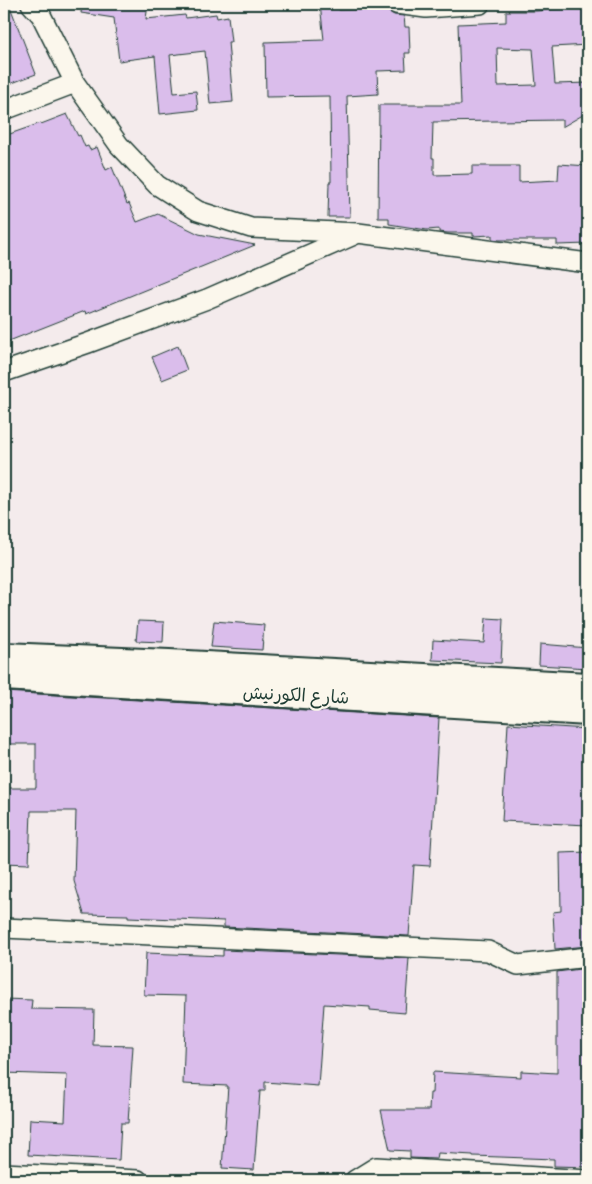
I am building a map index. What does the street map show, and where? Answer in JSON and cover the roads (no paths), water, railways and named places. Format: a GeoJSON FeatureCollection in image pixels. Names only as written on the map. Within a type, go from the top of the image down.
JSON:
{"type":"FeatureCollection","features":[{"type":"Feature","properties":{"kind":"main road","name":"شارع الكورنيش"},"geometry":{"type":"LineString","coordinates":[[4,656],[588,686]]}},
{"type":"Feature","properties":{"kind":"main road","name":"شارع الكورنيش"},"geometry":{"type":"LineString","coordinates":[[4,676],[588,712]]}},
{"type":"Feature","properties":{"kind":"street"},"geometry":{"type":"LineString","coordinates":[[31,4],[41,15],[75,83],[119,145],[157,185],[198,211],[251,228],[358,233],[588,263]]}},
{"type":"Feature","properties":{"kind":"street"},"geometry":{"type":"LineString","coordinates":[[396,4],[426,8],[480,4]]}},
{"type":"Feature","properties":{"kind":"street"},"geometry":{"type":"LineString","coordinates":[[4,110],[75,83]]}},
{"type":"Feature","properties":{"kind":"street"},"geometry":{"type":"LineString","coordinates":[[4,372],[207,299],[358,233]]}},
{"type":"Feature","properties":{"kind":"street"},"geometry":{"type":"LineString","coordinates":[[4,928],[488,951],[518,965],[588,957]]}},
{"type":"Feature","properties":{"kind":"street"},"geometry":{"type":"LineString","coordinates":[[354,1180],[376,1168],[588,1180]]}},
{"type":"Feature","properties":{"kind":"street"},"geometry":{"type":"LineString","coordinates":[[4,1173],[138,1180]]}}]}
